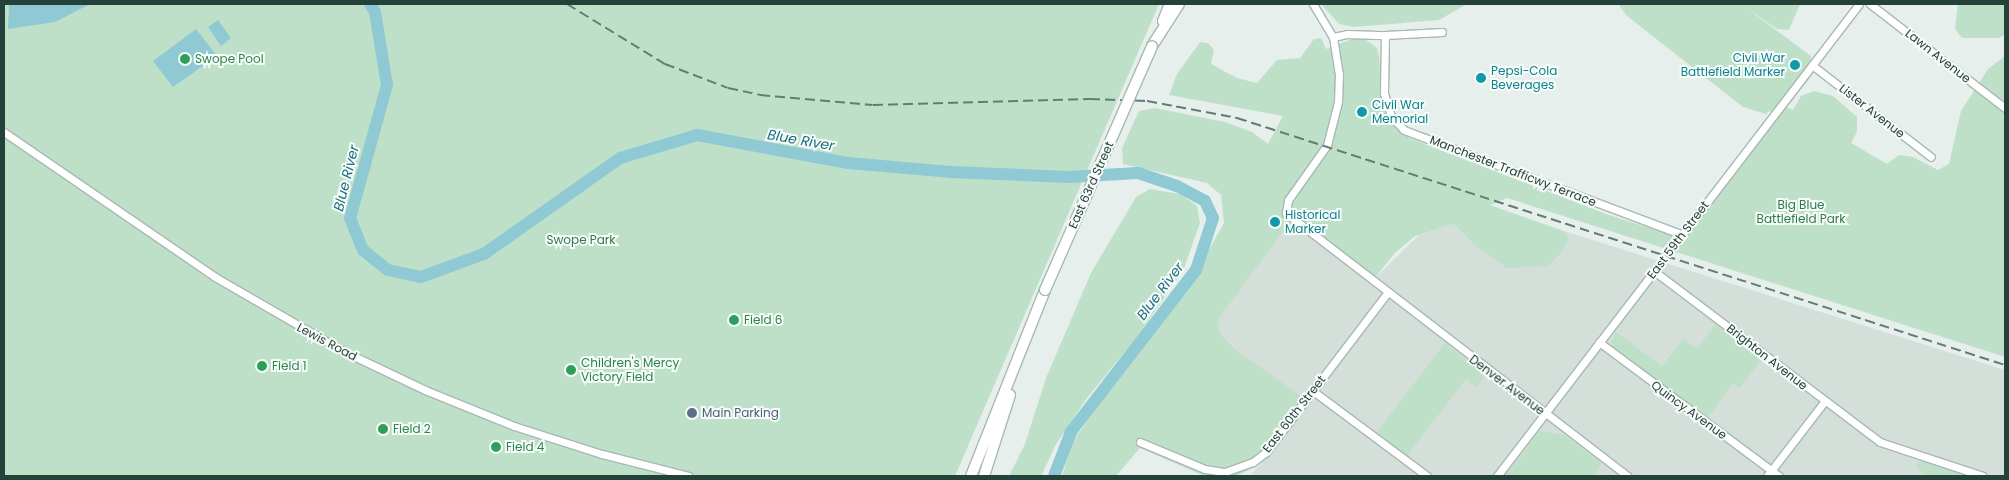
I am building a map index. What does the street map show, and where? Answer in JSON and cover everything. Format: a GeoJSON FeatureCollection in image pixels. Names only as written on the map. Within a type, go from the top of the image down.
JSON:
{"type":"FeatureCollection","features":[{"type":"Feature","properties":{"kind":"main road","name":"East 63rd Street"},"geometry":{"type":"LineString","coordinates":[[971,476],[1045,290],[1170,4]]}},
{"type":"Feature","properties":{"kind":"main road"},"geometry":{"type":"LineString","coordinates":[[1152,46],[1179,4]]}},
{"type":"Feature","properties":{"kind":"main road","name":"East 63rd Street"},"geometry":{"type":"LineString","coordinates":[[984,476],[1006,415],[1015,367]]}},
{"type":"Feature","properties":{"kind":"street"},"geometry":{"type":"LineString","coordinates":[[1313,4],[1333,37],[1347,34],[1385,35],[1442,32]]}},
{"type":"Feature","properties":{"kind":"street","name":"East 59th Street"},"geometry":{"type":"LineString","coordinates":[[1497,476],[1859,4]]}},
{"type":"Feature","properties":{"kind":"street","name":"Lawn Avenue"},"geometry":{"type":"LineString","coordinates":[[1870,4],[2005,108]]}},
{"type":"Feature","properties":{"kind":"street","name":"Manchester Trafficwy Terrace"},"geometry":{"type":"LineString","coordinates":[[1385,35],[1384,93],[1391,116],[1404,130],[1681,234]]}},
{"type":"Feature","properties":{"kind":"street","name":"Denver Avenue"},"geometry":{"type":"LineString","coordinates":[[1333,37],[1339,74],[1334,120],[1327,146],[1288,200],[1286,213],[1387,293],[1627,476]]}},
{"type":"Feature","properties":{"kind":"street","name":"Lister Avenue"},"geometry":{"type":"LineString","coordinates":[[1812,65],[1931,157]]}},
{"type":"Feature","properties":{"kind":"street","name":"Lewis Road"},"geometry":{"type":"LineString","coordinates":[[4,132],[224,282],[343,351],[425,390],[514,426],[608,456],[688,476]]}},
{"type":"Feature","properties":{"kind":"street","name":"Brighton Avenue"},"geometry":{"type":"LineString","coordinates":[[1654,271],[1824,402],[1880,442],[1983,476]]}},
{"type":"Feature","properties":{"kind":"street","name":"East 60th Street"},"geometry":{"type":"LineString","coordinates":[[1140,442],[1205,470],[1225,472],[1238,469],[1266,452],[1387,293]]}},
{"type":"Feature","properties":{"kind":"street","name":"Quincy Avenue"},"geometry":{"type":"LineString","coordinates":[[1599,342],[1769,473],[1779,476]]}},
{"type":"Feature","properties":{"kind":"street"},"geometry":{"type":"LineString","coordinates":[[1313,391],[1427,476]]}},
{"type":"Feature","properties":{"kind":"street"},"geometry":{"type":"LineString","coordinates":[[1769,473],[1824,402]]}},
{"type":"Feature","properties":{"kind":"shaded area"},"geometry":{"type":"Polygon","coordinates":[[[1290,220],[1374,279],[1419,235],[1454,224],[1475,246],[1569,239],[1564,231],[2005,370],[2005,476],[1250,476],[1264,460],[1209,330],[1290,220]]]}},
{"type":"Feature","properties":{"kind":"green space","name":"Swope Park"},"geometry":{"type":"Polygon","coordinates":[[[4,4],[1159,4],[955,476],[4,476],[4,4]]]}},
{"type":"Feature","properties":{"kind":"green space"},"geometry":{"type":"Polygon","coordinates":[[[1321,4],[1467,4],[1439,20],[1354,27],[1339,24],[1321,4]]]}},
{"type":"Feature","properties":{"kind":"green space","name":"Big Blue Battlefield Park"},"geometry":{"type":"Polygon","coordinates":[[[1618,4],[1800,4],[1789,30],[1777,29],[1745,7],[1811,56],[1812,75],[1787,107],[1793,110],[1801,96],[1814,91],[1833,96],[1857,117],[1857,132],[1851,143],[1887,164],[1899,155],[1913,157],[1938,170],[1949,164],[1961,111],[1988,69],[2005,56],[2005,357],[1507,198],[1490,205],[1564,231],[1569,239],[1560,254],[1548,266],[1507,268],[1475,246],[1454,224],[1415,236],[1395,253],[1374,279],[1294,217],[1217,321],[1221,335],[1235,349],[1310,403],[1268,457],[1254,468],[1238,475],[1202,475],[1140,448],[1116,476],[1062,476],[1073,441],[1211,246],[1224,223],[1221,195],[1207,183],[1123,164],[1122,148],[1139,111],[1155,108],[1225,122],[1252,132],[1268,144],[1283,116],[1169,95],[1177,74],[1200,42],[1208,43],[1214,50],[1211,64],[1237,78],[1257,83],[1277,60],[1300,58],[1314,39],[1321,38],[1326,49],[1352,39],[1366,40],[1377,48],[1383,108],[1390,122],[1409,138],[1606,214],[1684,239],[1778,118],[1769,111],[1766,114],[1743,107],[1627,16],[1618,4]]]}},
{"type":"Feature","properties":{"kind":"green space"},"geometry":{"type":"Polygon","coordinates":[[[1958,4],[2005,4],[2005,35],[1998,38],[1962,38],[1955,29],[1958,4]]]}},
{"type":"Feature","properties":{"kind":"green space"},"geometry":{"type":"Polygon","coordinates":[[[1150,189],[1180,194],[1197,206],[1200,223],[1183,271],[1136,338],[1087,398],[1055,446],[1041,476],[1009,476],[1025,444],[1046,378],[1091,273],[1136,197],[1150,189]]]}},
{"type":"Feature","properties":{"kind":"green space"},"geometry":{"type":"Polygon","coordinates":[[[1715,324],[1762,359],[1740,388],[1733,384],[1706,420],[1614,350],[1611,343],[1616,332],[1662,366],[1683,339],[1697,349],[1715,324]]]}},
{"type":"Feature","properties":{"kind":"green space"},"geometry":{"type":"Polygon","coordinates":[[[1445,343],[1486,375],[1476,387],[1466,379],[1407,456],[1376,433],[1445,343]]]}},
{"type":"Feature","properties":{"kind":"green space"},"geometry":{"type":"Polygon","coordinates":[[[1540,431],[1564,435],[1602,463],[1593,476],[1505,476],[1540,431]]]}},
{"type":"Feature","properties":{"kind":"green space"},"geometry":{"type":"Polygon","coordinates":[[[1920,461],[1967,476],[1926,476],[1916,467],[1920,461]]]}},
{"type":"Feature","properties":{"kind":"water"},"geometry":{"type":"Polygon","coordinates":[[[9,4],[90,4],[55,22],[8,29],[9,4]]]}},
{"type":"Feature","properties":{"kind":"water"},"geometry":{"type":"Polygon","coordinates":[[[218,20],[231,38],[221,46],[208,27],[218,20]]]}},
{"type":"Feature","properties":{"kind":"water","name":"Swope Pool"},"geometry":{"type":"Polygon","coordinates":[[[196,29],[217,56],[173,87],[153,61],[196,29]]]}},
{"type":"Feature","properties":{"kind":"waterway","name":"Blue River"},"geometry":{"type":"LineString","coordinates":[[370,4],[375,12],[387,85],[350,218],[363,250],[388,270],[421,277],[484,254],[620,158],[697,135],[848,163],[950,172],[1068,177],[1138,173],[1177,186],[1205,201],[1213,218],[1196,270],[1071,432],[1054,476]]}},
{"type":"Feature","properties":{"kind":"railway"},"geometry":{"type":"LineString","coordinates":[[567,4],[665,64],[728,88],[760,95],[873,105],[1090,99],[1147,101],[1237,118],[2005,365]]}},
{"type":"Feature","properties":{"kind":"place","name":"Swope Pool"},"geometry":{"type":"Point","coordinates":[185,59]}},
{"type":"Feature","properties":{"kind":"place","name":"Civil War Battlefield Marker"},"geometry":{"type":"Point","coordinates":[1795,65]}},
{"type":"Feature","properties":{"kind":"place","name":"Pepsi-Cola Beverages"},"geometry":{"type":"Point","coordinates":[1481,78]}},
{"type":"Feature","properties":{"kind":"place","name":"Civil War Memorial"},"geometry":{"type":"Point","coordinates":[1362,112]}},
{"type":"Feature","properties":{"kind":"place","name":"Historical Marker"},"geometry":{"type":"Point","coordinates":[1275,222]}},
{"type":"Feature","properties":{"kind":"place","name":"Field 6"},"geometry":{"type":"Point","coordinates":[734,320]}},
{"type":"Feature","properties":{"kind":"place","name":"Field 1"},"geometry":{"type":"Point","coordinates":[262,366]}},
{"type":"Feature","properties":{"kind":"place","name":"Children's Mercy Victory Field"},"geometry":{"type":"Point","coordinates":[571,370]}},
{"type":"Feature","properties":{"kind":"place","name":"Main Parking"},"geometry":{"type":"Point","coordinates":[692,413]}},
{"type":"Feature","properties":{"kind":"place","name":"Field 2"},"geometry":{"type":"Point","coordinates":[383,429]}},
{"type":"Feature","properties":{"kind":"place","name":"Field 4"},"geometry":{"type":"Point","coordinates":[496,447]}}]}
